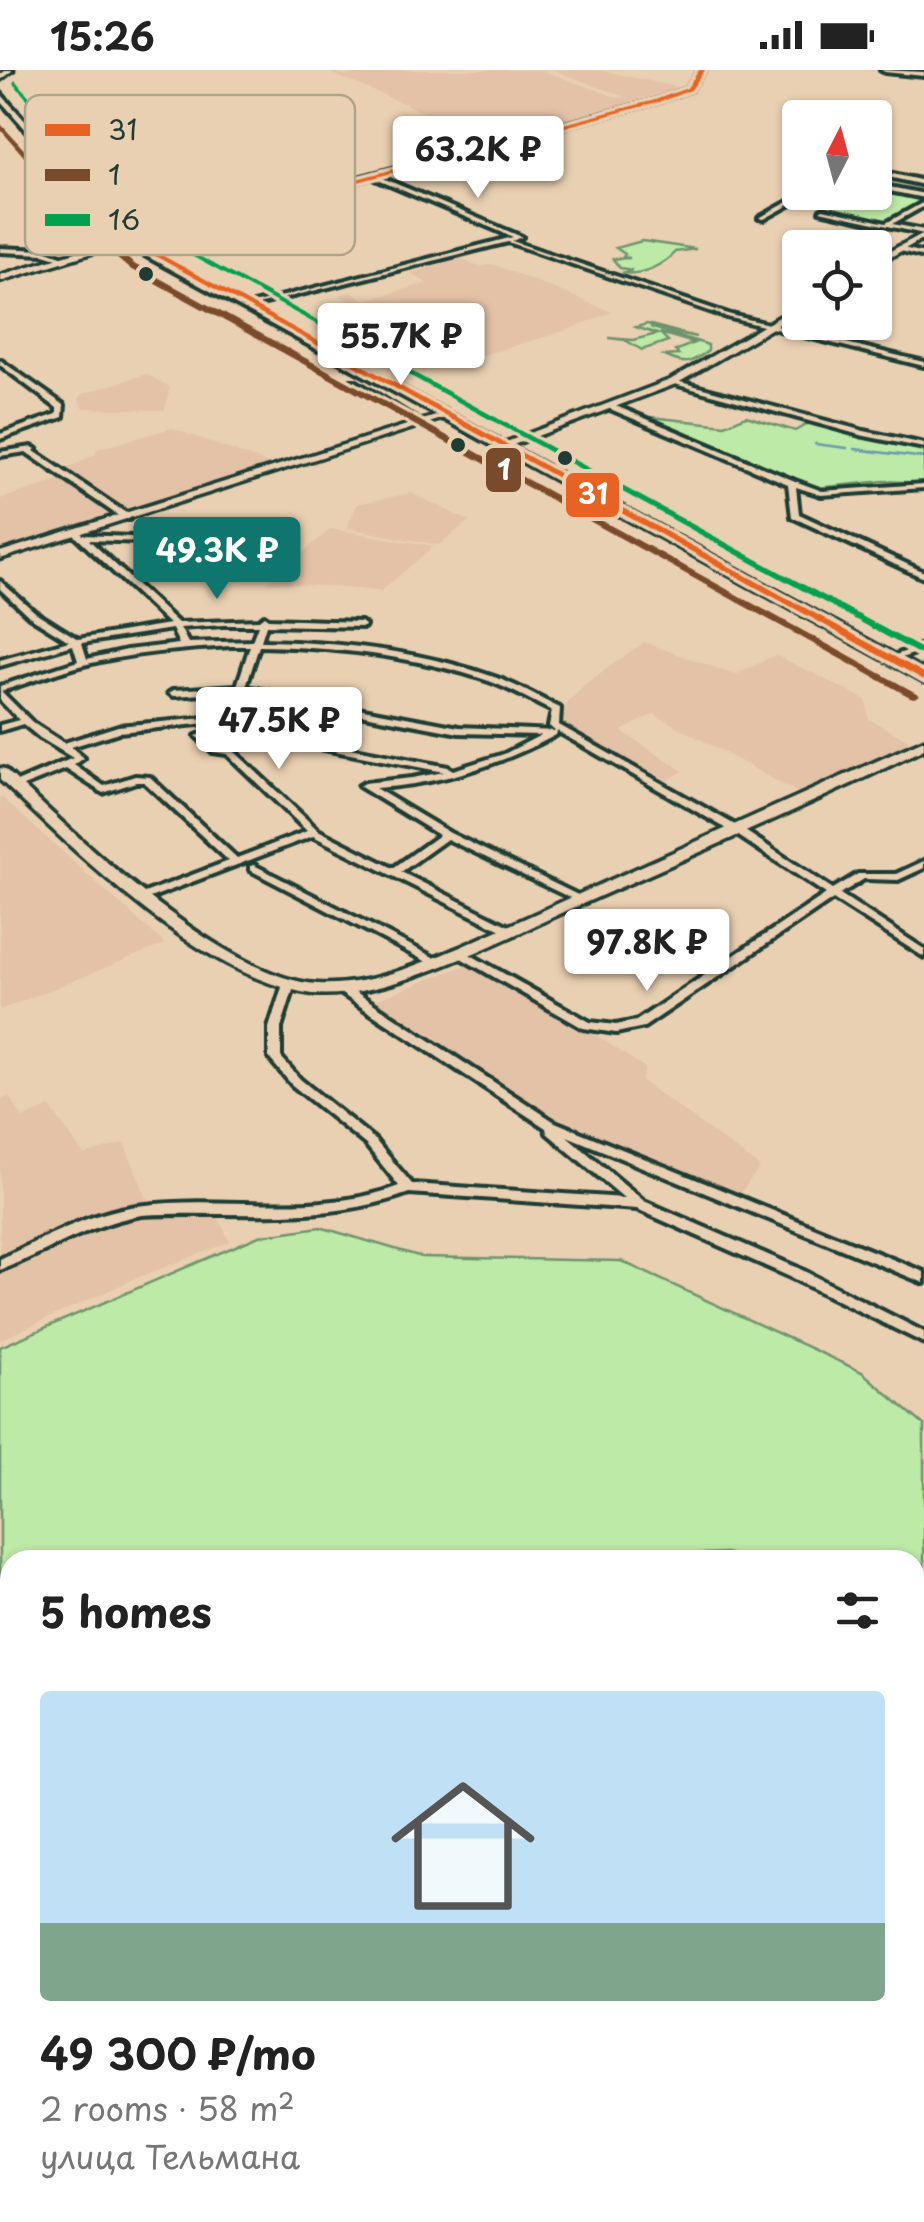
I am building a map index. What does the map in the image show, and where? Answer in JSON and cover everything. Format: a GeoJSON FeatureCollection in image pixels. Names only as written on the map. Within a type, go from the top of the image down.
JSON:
{"type":"FeatureCollection","features":[{"type":"Feature","properties":{"kind":"main road"},"geometry":{"type":"LineString","coordinates":[[0,78],[10,70]]}},
{"type":"Feature","properties":{"kind":"main road"},"geometry":{"type":"LineString","coordinates":[[885,70],[924,74]]}},
{"type":"Feature","properties":{"kind":"main road"},"geometry":{"type":"LineString","coordinates":[[355,181],[670,97],[689,89],[700,71]]}},
{"type":"Feature","properties":{"kind":"main road"},"geometry":{"type":"LineString","coordinates":[[1,98],[25,124]]}},
{"type":"Feature","properties":{"kind":"main road"},"geometry":{"type":"LineString","coordinates":[[892,253],[924,233]]}},
{"type":"Feature","properties":{"kind":"main road"},"geometry":{"type":"LineString","coordinates":[[0,278],[75,255]]}},
{"type":"Feature","properties":{"kind":"main road"},"geometry":{"type":"LineString","coordinates":[[156,255],[924,677]]}},
{"type":"Feature","properties":{"kind":"main road"},"geometry":{"type":"LineString","coordinates":[[501,446],[673,382],[782,318]]}},
{"type":"Feature","properties":{"kind":"main road"},"geometry":{"type":"LineString","coordinates":[[0,556],[80,535],[126,516],[446,416]]}},
{"type":"Feature","properties":{"kind":"main road"},"geometry":{"type":"LineString","coordinates":[[0,772],[143,897],[227,955],[289,984],[341,988],[378,982],[435,962],[738,831],[924,744]]}},
{"type":"Feature","properties":{"kind":"street"},"geometry":{"type":"LineString","coordinates":[[247,307],[519,237],[373,176]]}},
{"type":"Feature","properties":{"kind":"street"},"geometry":{"type":"LineString","coordinates":[[892,176],[924,183]]}},
{"type":"Feature","properties":{"kind":"street"},"geometry":{"type":"LineString","coordinates":[[892,189],[924,196]]}},
{"type":"Feature","properties":{"kind":"street"},"geometry":{"type":"LineString","coordinates":[[887,225],[924,204]]}},
{"type":"Feature","properties":{"kind":"street"},"geometry":{"type":"LineString","coordinates":[[762,218],[782,207]]}},
{"type":"Feature","properties":{"kind":"street"},"geometry":{"type":"LineString","coordinates":[[822,211],[924,233]]}},
{"type":"Feature","properties":{"kind":"street"},"geometry":{"type":"LineString","coordinates":[[508,241],[652,293],[924,364]]}},
{"type":"Feature","properties":{"kind":"street"},"geometry":{"type":"LineString","coordinates":[[899,249],[924,254]]}},
{"type":"Feature","properties":{"kind":"street"},"geometry":{"type":"LineString","coordinates":[[0,250],[25,251]]}},
{"type":"Feature","properties":{"kind":"street"},"geometry":{"type":"LineString","coordinates":[[44,264],[50,257],[46,255]]}},
{"type":"Feature","properties":{"kind":"street"},"geometry":{"type":"LineString","coordinates":[[56,255],[64,258]]}},
{"type":"Feature","properties":{"kind":"street"},"geometry":{"type":"LineString","coordinates":[[0,362],[61,408],[60,415],[0,437]]}},
{"type":"Feature","properties":{"kind":"street"},"geometry":{"type":"LineString","coordinates":[[354,382],[420,424]]}},
{"type":"Feature","properties":{"kind":"street"},"geometry":{"type":"LineString","coordinates":[[673,382],[862,434],[924,446]]}},
{"type":"Feature","properties":{"kind":"street"},"geometry":{"type":"LineString","coordinates":[[611,406],[821,493],[924,486]]}},
{"type":"Feature","properties":{"kind":"street"},"geometry":{"type":"LineString","coordinates":[[0,454],[30,450],[126,516]]}},
{"type":"Feature","properties":{"kind":"street"},"geometry":{"type":"LineString","coordinates":[[792,483],[795,515],[924,575]]}},
{"type":"Feature","properties":{"kind":"street"},"geometry":{"type":"LineString","coordinates":[[80,535],[201,542],[195,552]]}},
{"type":"Feature","properties":{"kind":"street"},"geometry":{"type":"LineString","coordinates":[[80,535],[174,624],[186,647]]}},
{"type":"Feature","properties":{"kind":"street"},"geometry":{"type":"LineString","coordinates":[[0,584],[32,614],[77,642],[83,662]]}},
{"type":"Feature","properties":{"kind":"street"},"geometry":{"type":"LineString","coordinates":[[264,620],[230,723],[201,736],[216,750],[230,752],[314,832],[509,930]]}},
{"type":"Feature","properties":{"kind":"street"},"geometry":{"type":"LineString","coordinates":[[0,664],[57,644],[174,624],[264,620],[361,624]]}},
{"type":"Feature","properties":{"kind":"street"},"geometry":{"type":"LineString","coordinates":[[15,786],[79,758],[66,745],[54,742],[25,721],[0,692],[83,662],[186,647],[256,644],[355,650],[489,678],[557,710],[553,730],[520,753],[414,783],[364,786],[446,835],[581,899]]}},
{"type":"Feature","properties":{"kind":"street"},"geometry":{"type":"LineString","coordinates":[[890,658],[924,646]]}},
{"type":"Feature","properties":{"kind":"street"},"geometry":{"type":"LineString","coordinates":[[174,693],[241,688],[460,730],[553,730],[738,831],[924,954]]}},
{"type":"Feature","properties":{"kind":"street"},"geometry":{"type":"LineString","coordinates":[[0,728],[25,721]]}},
{"type":"Feature","properties":{"kind":"street"},"geometry":{"type":"LineString","coordinates":[[66,745],[118,729],[230,723],[452,770]]}},
{"type":"Feature","properties":{"kind":"street"},"geometry":{"type":"LineString","coordinates":[[67,765],[103,790],[135,779],[148,779],[234,860]]}},
{"type":"Feature","properties":{"kind":"street"},"geometry":{"type":"LineString","coordinates":[[143,897],[314,832]]}},
{"type":"Feature","properties":{"kind":"street"},"geometry":{"type":"LineString","coordinates":[[394,872],[446,835]]}},
{"type":"Feature","properties":{"kind":"street"},"geometry":{"type":"LineString","coordinates":[[458,952],[588,1025],[616,1029],[640,1024],[862,876],[898,877],[924,864]]}},
{"type":"Feature","properties":{"kind":"street"},"geometry":{"type":"LineString","coordinates":[[254,868],[435,962]]}},
{"type":"Feature","properties":{"kind":"street"},"geometry":{"type":"LineString","coordinates":[[289,984],[275,1028],[275,1058],[296,1082],[370,1142],[408,1188]]}},
{"type":"Feature","properties":{"kind":"street"},"geometry":{"type":"LineString","coordinates":[[341,988],[524,1112],[639,1204],[793,1272],[924,1338]]}},
{"type":"Feature","properties":{"kind":"street"},"geometry":{"type":"LineString","coordinates":[[524,1112],[924,1278]]}},
{"type":"Feature","properties":{"kind":"street"},"geometry":{"type":"LineString","coordinates":[[0,1265],[94,1222],[141,1210],[305,1206],[390,1197],[408,1188],[639,1204]]}},
{"type":"Feature","properties":{"kind":"shaded area"},"geometry":{"type":"Polygon","coordinates":[[[323,70],[351,70],[337,73],[344,76],[379,70],[541,70],[625,97],[553,70],[600,70],[681,88],[493,141],[323,70]]]}},
{"type":"Feature","properties":{"kind":"shaded area"},"geometry":{"type":"Polygon","coordinates":[[[460,258],[481,267],[492,264],[612,312],[568,330],[405,378],[311,327],[368,312],[339,295],[350,292],[366,300],[427,283],[411,273],[460,258]]]}},
{"type":"Feature","properties":{"kind":"shaded area"},"geometry":{"type":"Polygon","coordinates":[[[146,374],[170,387],[165,410],[83,408],[79,399],[82,394],[146,374]]]}},
{"type":"Feature","properties":{"kind":"shaded area"},"geometry":{"type":"Polygon","coordinates":[[[172,428],[272,465],[121,512],[64,470],[94,455],[97,449],[172,428]]]}},
{"type":"Feature","properties":{"kind":"shaded area"},"geometry":{"type":"Polygon","coordinates":[[[64,479],[116,514],[0,550],[0,499],[64,479]]]}},
{"type":"Feature","properties":{"kind":"shaded area"},"geometry":{"type":"Polygon","coordinates":[[[411,493],[469,521],[439,545],[347,528],[357,504],[411,493]]]}},
{"type":"Feature","properties":{"kind":"shaded area"},"geometry":{"type":"Polygon","coordinates":[[[331,529],[434,546],[381,591],[267,582],[331,529]]]}},
{"type":"Feature","properties":{"kind":"shaded area"},"geometry":{"type":"Polygon","coordinates":[[[644,642],[735,675],[776,655],[866,700],[869,719],[914,743],[800,794],[654,714],[621,731],[683,771],[666,781],[558,720],[568,702],[585,685],[644,642]]]}},
{"type":"Feature","properties":{"kind":"shaded area"},"geometry":{"type":"Polygon","coordinates":[[[0,796],[165,944],[0,1010],[0,796]]]}},
{"type":"Feature","properties":{"kind":"shaded area"},"geometry":{"type":"Polygon","coordinates":[[[466,965],[587,1029],[645,1068],[642,1081],[760,1167],[738,1196],[552,1122],[373,1001],[466,965]]]}},
{"type":"Feature","properties":{"kind":"shaded area"},"geometry":{"type":"Polygon","coordinates":[[[9,1096],[23,1118],[50,1107],[84,1155],[124,1143],[151,1207],[212,1206],[230,1242],[134,1279],[0,1340],[0,1099],[9,1096]]]}},
{"type":"Feature","properties":{"kind":"green space"},"geometry":{"type":"Polygon","coordinates":[[[892,192],[924,199],[883,223],[826,211],[892,210],[892,192]]]}},
{"type":"Feature","properties":{"kind":"green space"},"geometry":{"type":"Polygon","coordinates":[[[642,241],[696,249],[675,252],[645,271],[622,273],[632,270],[620,268],[613,259],[630,258],[623,257],[625,254],[616,248],[642,241]]]}},
{"type":"Feature","properties":{"kind":"green space"},"geometry":{"type":"Polygon","coordinates":[[[647,324],[696,337],[650,327],[708,345],[708,351],[683,362],[665,356],[679,355],[675,351],[694,343],[660,333],[668,341],[642,350],[625,340],[609,338],[633,340],[657,334],[636,327],[647,324]]]}},
{"type":"Feature","properties":{"kind":"green space"},"geometry":{"type":"Polygon","coordinates":[[[746,416],[795,431],[809,423],[924,450],[924,483],[884,481],[817,488],[650,417],[725,425],[746,416]]]}},
{"type":"Feature","properties":{"kind":"green space"},"geometry":{"type":"Polygon","coordinates":[[[320,1227],[422,1257],[621,1261],[862,1372],[924,1425],[924,1550],[0,1550],[0,1347],[259,1236],[320,1227]]]}},
{"type":"Feature","properties":{"kind":"waterway"},"geometry":{"type":"LineString","coordinates":[[815,444],[847,448]]}},
{"type":"Feature","properties":{"kind":"waterway"},"geometry":{"type":"LineString","coordinates":[[855,449],[924,458]]}},
{"type":"Feature","properties":{"kind":"transit line","name":"31"},"geometry":{"type":"LineString","coordinates":[[355,181],[657,101],[689,89],[702,70]]}},
{"type":"Feature","properties":{"kind":"transit line","name":"16"},"geometry":{"type":"LineString","coordinates":[[15,82],[26,95]]}},
{"type":"Feature","properties":{"kind":"transit line","name":"1"},"geometry":{"type":"LineString","coordinates":[[0,125],[25,153]]}},
{"type":"Feature","properties":{"kind":"transit line","name":"1"},"geometry":{"type":"LineString","coordinates":[[118,255],[131,266],[914,695]]}},
{"type":"Feature","properties":{"kind":"transit line","name":"31"},"geometry":{"type":"LineString","coordinates":[[157,255],[924,677]]}},
{"type":"Feature","properties":{"kind":"transit line","name":"16"},"geometry":{"type":"LineString","coordinates":[[193,255],[924,654]]}}]}
